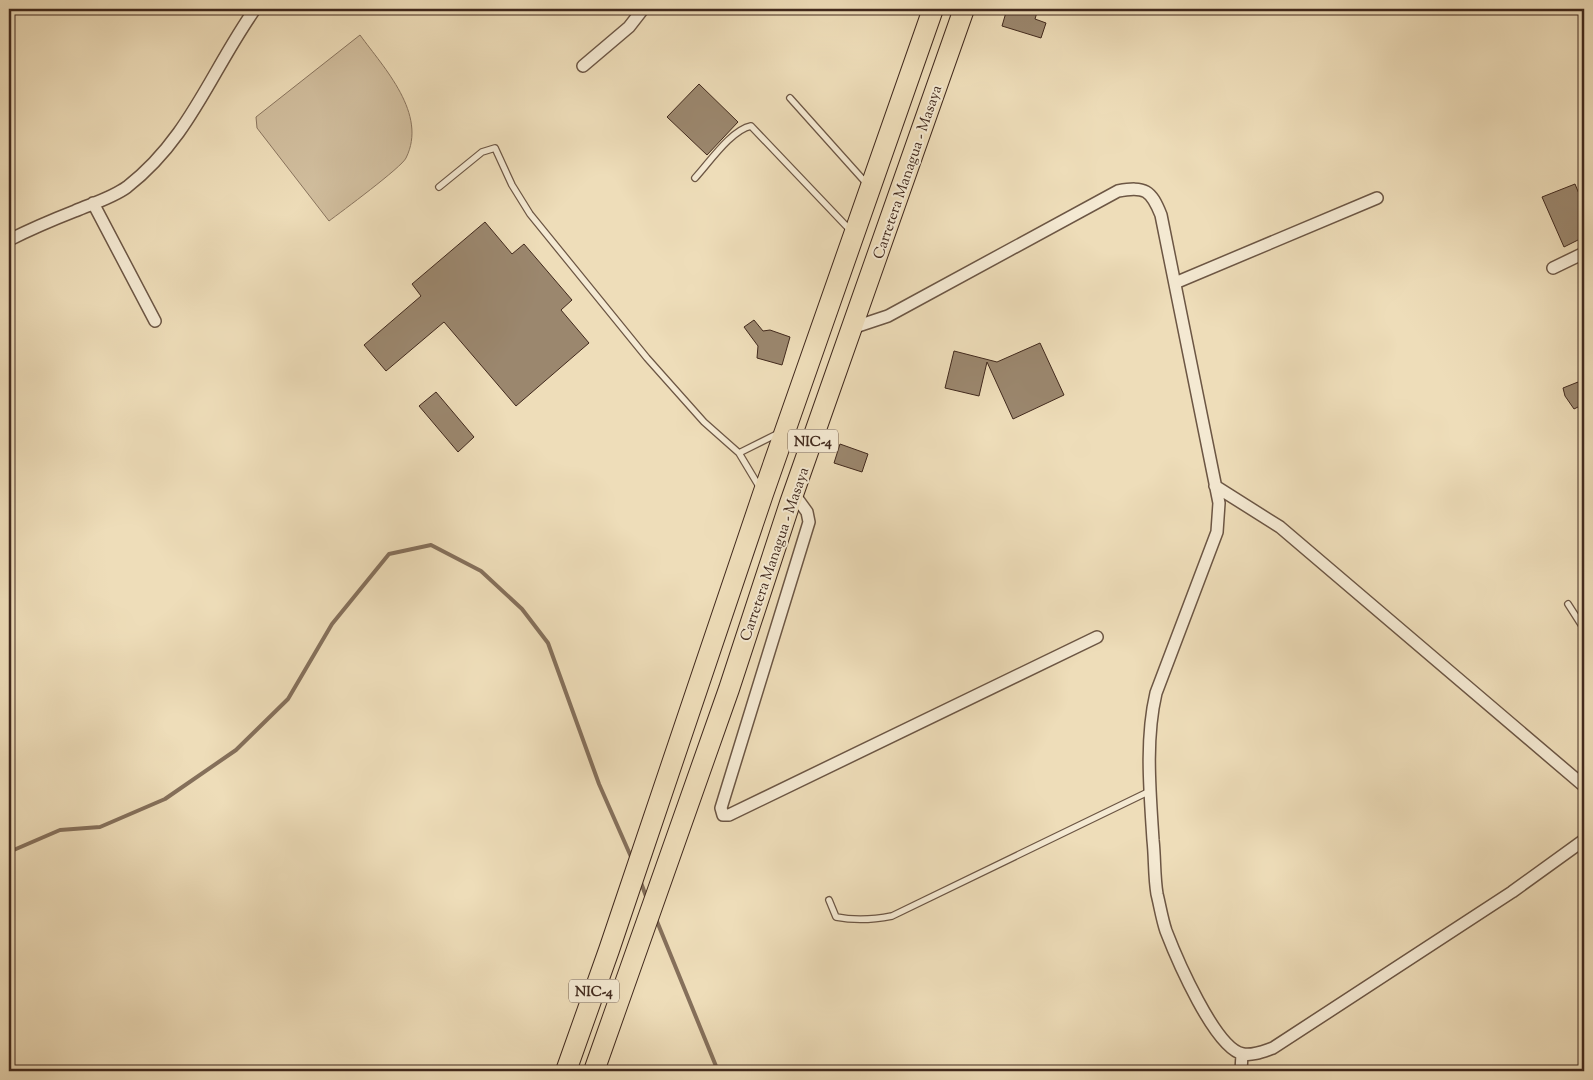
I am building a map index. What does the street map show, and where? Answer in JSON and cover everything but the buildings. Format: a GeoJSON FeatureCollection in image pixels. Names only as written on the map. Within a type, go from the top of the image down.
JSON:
{"type":"FeatureCollection","features":[{"type":"Feature","properties":{"kind":"highway","name":"Carretera Managua - Masaya"},"geometry":{"type":"LineString","coordinates":[[566,1071],[646,842],[763,494],[933,9]]}},
{"type":"Feature","properties":{"kind":"highway","name":"Carretera Managua - Masaya"},"geometry":{"type":"LineString","coordinates":[[594,1071],[729,689],[794,494],[964,9]]}},
{"type":"Feature","properties":{"kind":"highway"},"geometry":{"type":"LineString","coordinates":[[787,429],[801,415],[812,398],[828,349],[852,328]]}},
{"type":"Feature","properties":{"kind":"highway"},"geometry":{"type":"LineString","coordinates":[[763,494],[773,501],[777,513],[769,546],[764,581]]}},
{"type":"Feature","properties":{"kind":"street"},"geometry":{"type":"LineString","coordinates":[[9,240],[93,204],[125,188],[151,165],[179,134],[202,99],[242,27],[255,9]]}},
{"type":"Feature","properties":{"kind":"street"},"geometry":{"type":"LineString","coordinates":[[583,66],[629,27],[643,9]]}},
{"type":"Feature","properties":{"kind":"street"},"geometry":{"type":"LineString","coordinates":[[852,328],[888,316],[1118,192],[1134,188],[1148,192],[1154,199],[1161,215],[1219,504],[1217,532],[1156,693],[1151,713],[1150,791],[1157,892],[1165,929],[1200,1005],[1223,1040],[1242,1054],[1257,1053],[1273,1048],[1512,892],[1584,840]]}},
{"type":"Feature","properties":{"kind":"street"},"geometry":{"type":"LineString","coordinates":[[1175,283],[1377,198]]}},
{"type":"Feature","properties":{"kind":"street"},"geometry":{"type":"LineString","coordinates":[[93,204],[156,321]]}},
{"type":"Feature","properties":{"kind":"street"},"geometry":{"type":"LineString","coordinates":[[1553,268],[1584,253]]}},
{"type":"Feature","properties":{"kind":"street"},"geometry":{"type":"LineString","coordinates":[[1215,486],[1280,527],[1584,786]]}},
{"type":"Feature","properties":{"kind":"street"},"geometry":{"type":"LineString","coordinates":[[794,494],[807,512],[809,522],[721,808],[723,815],[728,816],[1097,637]]}},
{"type":"Feature","properties":{"kind":"street"},"geometry":{"type":"LineString","coordinates":[[1241,1071],[1242,1054]]}},
{"type":"Feature","properties":{"kind":"lane"},"geometry":{"type":"LineString","coordinates":[[790,98],[870,188]]}},
{"type":"Feature","properties":{"kind":"lane"},"geometry":{"type":"LineString","coordinates":[[695,178],[735,134],[743,128],[751,126],[854,234]]}},
{"type":"Feature","properties":{"kind":"lane"},"geometry":{"type":"LineString","coordinates":[[439,187],[482,152],[496,148],[512,185],[530,214],[647,358],[704,422],[739,453],[763,494]]}},
{"type":"Feature","properties":{"kind":"lane"},"geometry":{"type":"LineString","coordinates":[[739,453],[787,429]]}},
{"type":"Feature","properties":{"kind":"lane"},"geometry":{"type":"LineString","coordinates":[[1568,604],[1584,629]]}},
{"type":"Feature","properties":{"kind":"lane"},"geometry":{"type":"LineString","coordinates":[[829,900],[836,917],[851,920],[873,920],[892,916],[1150,791]]}},
{"type":"Feature","properties":{"kind":"shaded area"},"geometry":{"type":"Polygon","coordinates":[[[360,35],[400,92],[407,108],[411,125],[411,141],[406,158],[402,163],[329,221],[257,128],[256,117],[360,35]]]}},
{"type":"Feature","properties":{"kind":"waterway"},"geometry":{"type":"LineString","coordinates":[[9,852],[60,830],[100,827],[165,799],[236,750],[288,699],[332,624],[389,554],[431,545],[481,571],[522,609],[548,643],[599,784],[632,859]]}},
{"type":"Feature","properties":{"kind":"waterway"},"geometry":{"type":"LineString","coordinates":[[640,880],[647,899]]}},
{"type":"Feature","properties":{"kind":"waterway"},"geometry":{"type":"LineString","coordinates":[[656,919],[718,1071]]}}]}
